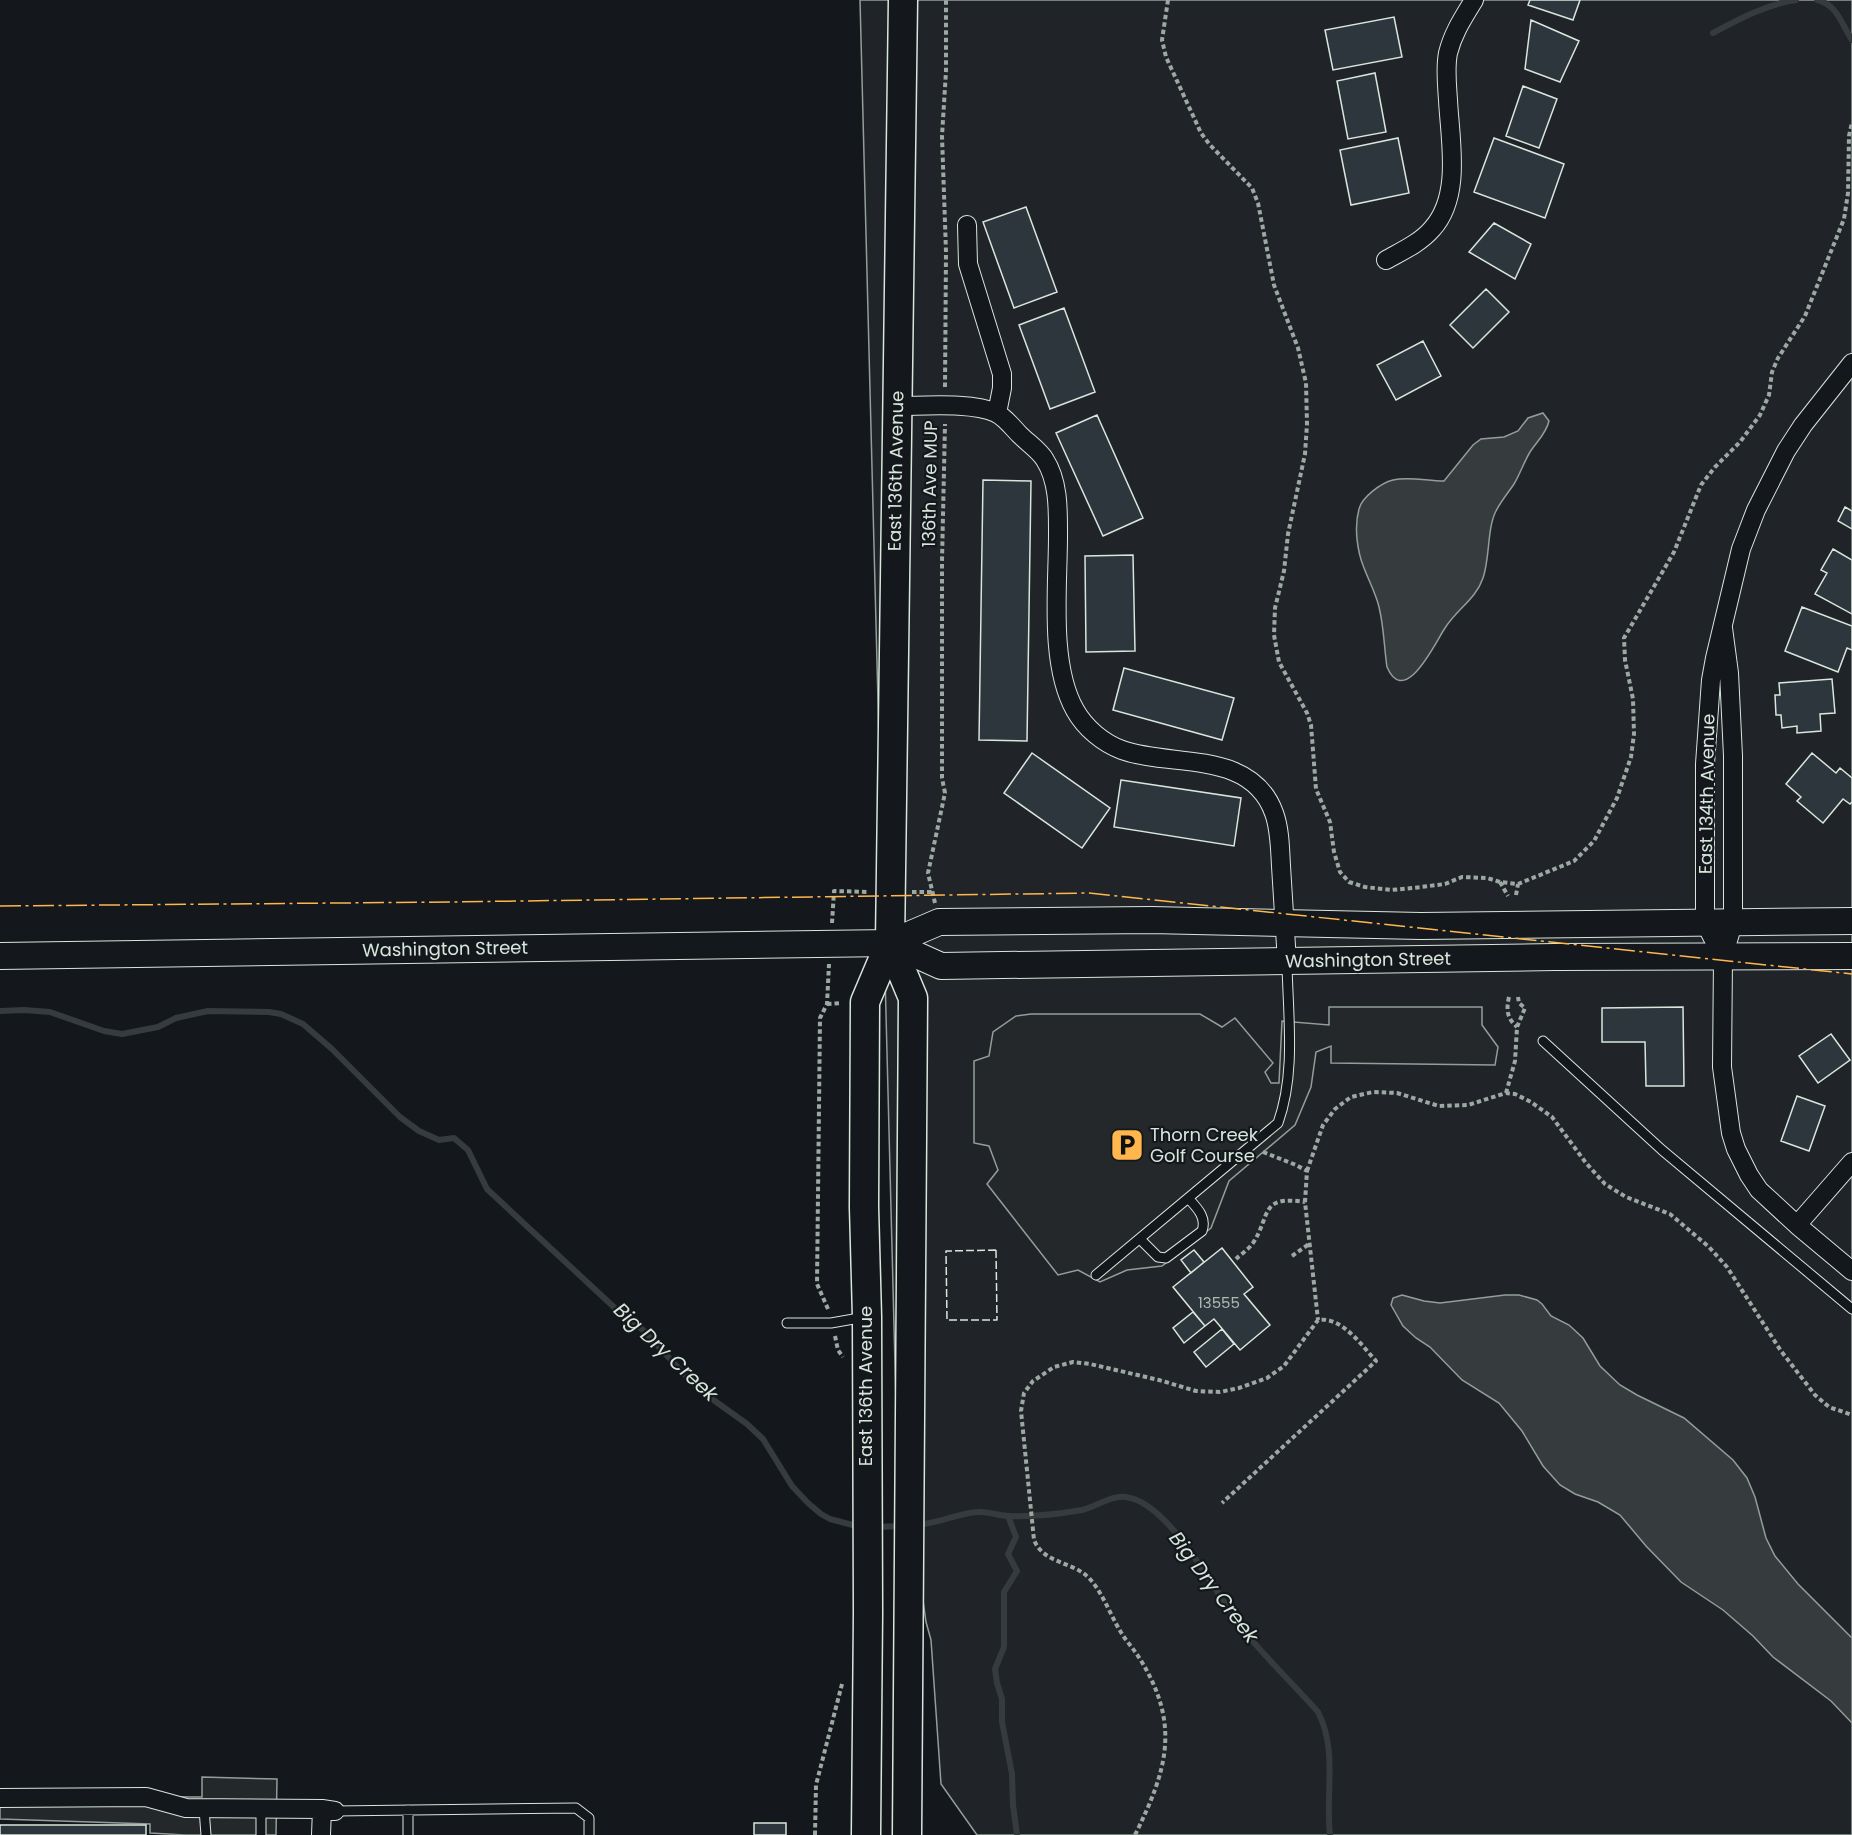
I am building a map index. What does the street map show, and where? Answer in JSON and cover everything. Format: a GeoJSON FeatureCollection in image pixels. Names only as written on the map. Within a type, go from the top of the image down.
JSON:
{"type":"FeatureCollection","features":[{"type":"Feature","properties":{"kind":"main road","name":"East 136th Avenue"},"geometry":{"type":"LineString","coordinates":[[866,1835],[868,1613],[867,1317],[864,1207],[865,1002],[890,943],[903,0]]}},
{"type":"Feature","properties":{"kind":"main road","name":"Washington Street"},"geometry":{"type":"LineString","coordinates":[[0,956],[890,943],[939,922],[1151,920],[1421,926],[1852,921]]}},
{"type":"Feature","properties":{"kind":"main road","name":"East 136th Avenue"},"geometry":{"type":"LineString","coordinates":[[890,943],[913,998],[907,1835]]}},
{"type":"Feature","properties":{"kind":"main road","name":"Washington Street"},"geometry":{"type":"LineString","coordinates":[[890,943],[942,966],[1555,957],[1852,956]]}},
{"type":"Feature","properties":{"kind":"street"},"geometry":{"type":"LineString","coordinates":[[1386,260],[1409,248],[1431,230],[1448,201],[1452,176],[1447,56],[1453,36],[1472,1]]}},
{"type":"Feature","properties":{"kind":"street"},"geometry":{"type":"LineString","coordinates":[[967,225],[968,264],[1002,374],[998,414]]}},
{"type":"Feature","properties":{"kind":"street","name":"East 134th Avenue"},"geometry":{"type":"LineString","coordinates":[[1723,958],[1705,923],[1706,764],[1714,658],[1741,549],[1756,510],[1786,451],[1803,425],[1852,363]]}},
{"type":"Feature","properties":{"kind":"street"},"geometry":{"type":"LineString","coordinates":[[897,406],[972,408],[998,414],[1045,459],[1055,488],[1058,524],[1058,649],[1064,684],[1076,711],[1096,735],[1123,751],[1210,764],[1232,770],[1245,777],[1257,788],[1274,813],[1279,840],[1287,962]]}},
{"type":"Feature","properties":{"kind":"street","name":"East 134th Avenue"},"geometry":{"type":"LineString","coordinates":[[1723,627],[1729,673],[1733,756],[1733,923],[1723,958],[1722,1067],[1731,1133],[1736,1149],[1754,1182],[1775,1206],[1852,1271]]}},
{"type":"Feature","properties":{"kind":"street"},"geometry":{"type":"LineString","coordinates":[[1797,1225],[1852,1162]]}},
{"type":"Feature","properties":{"kind":"street"},"geometry":{"type":"LineString","coordinates":[[0,1798],[146,1797],[186,1808],[329,1810],[321,1835]]}},
{"type":"Feature","properties":{"kind":"lane"},"geometry":{"type":"LineString","coordinates":[[1096,1275],[1278,1123],[1285,1104],[1289,1041],[1287,962]]}},
{"type":"Feature","properties":{"kind":"lane"},"geometry":{"type":"LineString","coordinates":[[1544,1041],[1662,1150],[1852,1309]]}},
{"type":"Feature","properties":{"kind":"lane"},"geometry":{"type":"LineString","coordinates":[[1140,1239],[1158,1257],[1166,1258],[1202,1231],[1204,1227],[1202,1217],[1188,1198]]}},
{"type":"Feature","properties":{"kind":"lane"},"geometry":{"type":"LineString","coordinates":[[787,1323],[831,1323],[867,1317]]}},
{"type":"Feature","properties":{"kind":"lane"},"geometry":{"type":"LineString","coordinates":[[329,1810],[576,1808],[589,1818],[589,1835]]}},
{"type":"Feature","properties":{"kind":"lane"},"geometry":{"type":"LineString","coordinates":[[204,1809],[206,1835]]}},
{"type":"Feature","properties":{"kind":"lane"},"geometry":{"type":"LineString","coordinates":[[261,1810],[261,1835]]}},
{"type":"Feature","properties":{"kind":"lane"},"geometry":{"type":"LineString","coordinates":[[408,1810],[408,1835]]}},
{"type":"Feature","properties":{"kind":"path","name":"136th Ave MUP"},"geometry":{"type":"LineString","coordinates":[[939,922],[928,873],[945,793],[942,778],[942,561],[946,252],[942,136],[946,71],[946,0]]}},
{"type":"Feature","properties":{"kind":"path"},"geometry":{"type":"LineString","coordinates":[[1168,0],[1162,40],[1166,57],[1201,133],[1252,188],[1258,203],[1274,285],[1298,348],[1306,383],[1305,454],[1289,526],[1284,571],[1275,608],[1274,635],[1279,662],[1307,713],[1311,725],[1316,789],[1330,822],[1334,852],[1340,872],[1349,882],[1365,887],[1391,890],[1445,884],[1462,877],[1487,878],[1518,884],[1564,867],[1582,855],[1594,841],[1617,798],[1631,757],[1634,727],[1633,699],[1625,660],[1624,638],[1674,552],[1701,485],[1740,442],[1760,415],[1769,395],[1772,372],[1778,358],[1805,316],[1844,219],[1848,193],[1849,136],[1852,122]]}},
{"type":"Feature","properties":{"kind":"path"},"geometry":{"type":"LineString","coordinates":[[1500,882],[1508,896]]}},
{"type":"Feature","properties":{"kind":"path"},"geometry":{"type":"LineString","coordinates":[[1516,895],[1518,884]]}},
{"type":"Feature","properties":{"kind":"path"},"geometry":{"type":"LineString","coordinates":[[1509,997],[1507,1006],[1509,1020],[1517,1028]]}},
{"type":"Feature","properties":{"kind":"path"},"geometry":{"type":"LineString","coordinates":[[1506,1093],[1515,1061],[1517,1028],[1525,1008],[1519,1003],[1518,997]]}},
{"type":"Feature","properties":{"kind":"path"},"geometry":{"type":"LineString","coordinates":[[827,1004],[820,1018],[817,1284],[826,1303],[838,1350],[847,1366]]}},
{"type":"Feature","properties":{"kind":"path"},"geometry":{"type":"LineString","coordinates":[[1135,1835],[1154,1796],[1163,1765],[1167,1734],[1164,1711],[1139,1657],[1123,1636],[1088,1577],[1045,1555],[1038,1549],[1034,1540],[1022,1411],[1024,1393],[1033,1381],[1053,1367],[1073,1362],[1090,1364],[1196,1391],[1220,1392],[1268,1378],[1284,1366],[1318,1320],[1305,1202],[1307,1171],[1323,1125],[1335,1109],[1351,1097],[1373,1092],[1397,1094],[1439,1106],[1468,1105],[1506,1093],[1515,1094],[1531,1102],[1552,1117],[1586,1163],[1605,1184],[1626,1197],[1670,1214],[1709,1247],[1727,1267],[1781,1351],[1815,1395],[1829,1407],[1852,1415]]}},
{"type":"Feature","properties":{"kind":"path"},"geometry":{"type":"LineString","coordinates":[[1253,1144],[1264,1152],[1307,1171]]}},
{"type":"Feature","properties":{"kind":"path"},"geometry":{"type":"LineString","coordinates":[[1236,1259],[1253,1243],[1266,1211],[1284,1200],[1305,1202]]}},
{"type":"Feature","properties":{"kind":"path"},"geometry":{"type":"LineString","coordinates":[[1292,1256],[1309,1244]]}},
{"type":"Feature","properties":{"kind":"path"},"geometry":{"type":"LineString","coordinates":[[1222,1503],[1376,1361],[1345,1329],[1323,1319],[1318,1320]]}},
{"type":"Feature","properties":{"kind":"path"},"geometry":{"type":"LineString","coordinates":[[815,1835],[816,1785],[844,1674]]}},
{"type":"Feature","properties":{"kind":"shaded area"},"geometry":{"type":"Polygon","coordinates":[[[860,0],[1852,0],[1852,1835],[977,1835],[941,1784],[931,1640],[926,1622],[896,1404],[860,0]]]}},
{"type":"Feature","properties":{"kind":"shaded area"},"geometry":{"type":"Polygon","coordinates":[[[1543,413],[1549,421],[1546,430],[1530,452],[1493,518],[1485,570],[1480,585],[1450,621],[1411,677],[1402,680],[1394,678],[1387,667],[1378,602],[1358,547],[1357,523],[1361,504],[1373,491],[1393,480],[1444,481],[1473,445],[1481,439],[1504,437],[1518,431],[1528,418],[1543,413]]]}},
{"type":"Feature","properties":{"kind":"shaded area","name":"Thorn Creek Golf Course"},"geometry":{"type":"Polygon","coordinates":[[[1329,1007],[1482,1007],[1482,1025],[1498,1047],[1495,1065],[1331,1063],[1331,1046],[1316,1052],[1311,1087],[1295,1125],[1229,1181],[1211,1228],[1162,1266],[1127,1270],[1100,1282],[1078,1270],[1058,1275],[987,1184],[998,1170],[989,1146],[974,1143],[974,1061],[989,1056],[993,1032],[1016,1016],[1031,1014],[1200,1014],[1222,1027],[1235,1018],[1273,1063],[1265,1072],[1271,1083],[1279,1083],[1282,1021],[1329,1025],[1329,1007]]]}},
{"type":"Feature","properties":{"kind":"shaded area"},"geometry":{"type":"Polygon","coordinates":[[[1402,1295],[1440,1303],[1505,1295],[1519,1295],[1537,1300],[1551,1316],[1569,1325],[1583,1338],[1600,1366],[1620,1385],[1684,1418],[1733,1460],[1747,1478],[1755,1497],[1766,1538],[1775,1556],[1798,1584],[1852,1638],[1852,1723],[1831,1701],[1773,1657],[1723,1610],[1681,1582],[1620,1515],[1560,1485],[1543,1466],[1522,1431],[1499,1403],[1462,1380],[1430,1347],[1403,1326],[1391,1305],[1393,1298],[1402,1295]]]}},
{"type":"Feature","properties":{"kind":"shaded area"},"geometry":{"type":"Polygon","coordinates":[[[202,1777],[277,1779],[276,1835],[150,1833],[150,1824],[0,1819],[0,1796],[202,1797],[202,1777]]]}},
{"type":"Feature","properties":{"kind":"building"},"geometry":{"type":"Polygon","coordinates":[[[1530,0],[1580,0],[1573,20],[1528,5],[1530,0]]]}},
{"type":"Feature","properties":{"kind":"building"},"geometry":{"type":"Polygon","coordinates":[[[1394,17],[1402,57],[1333,70],[1325,30],[1394,17]]]}},
{"type":"Feature","properties":{"kind":"building"},"geometry":{"type":"Polygon","coordinates":[[[1531,20],[1579,41],[1560,82],[1525,69],[1531,20]]]}},
{"type":"Feature","properties":{"kind":"building"},"geometry":{"type":"Polygon","coordinates":[[[1375,73],[1386,132],[1348,139],[1337,81],[1375,73]]]}},
{"type":"Feature","properties":{"kind":"building"},"geometry":{"type":"Polygon","coordinates":[[[1523,86],[1557,99],[1539,148],[1506,136],[1523,86]]]}},
{"type":"Feature","properties":{"kind":"building"},"geometry":{"type":"Polygon","coordinates":[[[1398,138],[1409,193],[1351,205],[1340,150],[1398,138]]]}},
{"type":"Feature","properties":{"kind":"building"},"geometry":{"type":"Polygon","coordinates":[[[1494,138],[1564,164],[1545,218],[1474,192],[1494,138]]]}},
{"type":"Feature","properties":{"kind":"building"},"geometry":{"type":"Polygon","coordinates":[[[1026,207],[1057,292],[1014,308],[983,222],[1026,207]]]}},
{"type":"Feature","properties":{"kind":"building"},"geometry":{"type":"Polygon","coordinates":[[[1494,223],[1531,244],[1515,279],[1469,252],[1494,223]]]}},
{"type":"Feature","properties":{"kind":"building"},"geometry":{"type":"Polygon","coordinates":[[[1486,289],[1509,312],[1473,348],[1450,325],[1486,289]]]}},
{"type":"Feature","properties":{"kind":"building"},"geometry":{"type":"Polygon","coordinates":[[[1064,308],[1095,392],[1050,409],[1019,325],[1064,308]]]}},
{"type":"Feature","properties":{"kind":"building"},"geometry":{"type":"Polygon","coordinates":[[[1423,341],[1441,376],[1396,400],[1377,365],[1423,341]]]}},
{"type":"Feature","properties":{"kind":"building"},"geometry":{"type":"Polygon","coordinates":[[[1097,415],[1143,518],[1103,536],[1056,433],[1097,415]]]}},
{"type":"Feature","properties":{"kind":"building"},"geometry":{"type":"Polygon","coordinates":[[[983,480],[1031,481],[1027,741],[979,740],[983,480]]]}},
{"type":"Feature","properties":{"kind":"building"},"geometry":{"type":"Polygon","coordinates":[[[1845,507],[1852,511],[1852,529],[1838,521],[1845,507]]]}},
{"type":"Feature","properties":{"kind":"building"},"geometry":{"type":"Polygon","coordinates":[[[1833,549],[1852,560],[1852,614],[1815,594],[1827,573],[1821,570],[1833,549]]]}},
{"type":"Feature","properties":{"kind":"building"},"geometry":{"type":"Polygon","coordinates":[[[1133,555],[1135,651],[1086,652],[1085,556],[1133,555]]]}},
{"type":"Feature","properties":{"kind":"building"},"geometry":{"type":"Polygon","coordinates":[[[1802,607],[1852,626],[1852,650],[1847,648],[1838,672],[1785,651],[1802,607]]]}},
{"type":"Feature","properties":{"kind":"building"},"geometry":{"type":"Polygon","coordinates":[[[1124,668],[1234,698],[1222,740],[1113,710],[1124,668]]]}},
{"type":"Feature","properties":{"kind":"building"},"geometry":{"type":"Polygon","coordinates":[[[1832,679],[1835,713],[1820,714],[1821,731],[1797,733],[1797,726],[1782,728],[1781,715],[1776,715],[1775,695],[1780,695],[1779,683],[1832,679]]]}},
{"type":"Feature","properties":{"kind":"building"},"geometry":{"type":"Polygon","coordinates":[[[1032,753],[1110,808],[1082,848],[1004,793],[1032,753]]]}},
{"type":"Feature","properties":{"kind":"building"},"geometry":{"type":"Polygon","coordinates":[[[1812,753],[1836,773],[1840,768],[1852,778],[1852,802],[1850,804],[1843,799],[1823,823],[1797,801],[1801,797],[1786,784],[1812,753]]]}},
{"type":"Feature","properties":{"kind":"building"},"geometry":{"type":"Polygon","coordinates":[[[1121,780],[1241,798],[1234,846],[1114,827],[1121,780]]]}},
{"type":"Feature","properties":{"kind":"building"},"geometry":{"type":"Polygon","coordinates":[[[1683,1007],[1684,1086],[1646,1086],[1645,1042],[1602,1042],[1602,1008],[1683,1007]]]}},
{"type":"Feature","properties":{"kind":"building"},"geometry":{"type":"Polygon","coordinates":[[[1831,1034],[1850,1060],[1818,1083],[1799,1056],[1831,1034]]]}},
{"type":"Feature","properties":{"kind":"building"},"geometry":{"type":"Polygon","coordinates":[[[1797,1096],[1825,1106],[1809,1151],[1781,1141],[1797,1096]]]}},
{"type":"Feature","properties":{"kind":"building"},"geometry":{"type":"Polygon","coordinates":[[[1222,1248],[1253,1287],[1244,1294],[1270,1325],[1240,1350],[1214,1319],[1205,1326],[1173,1287],[1222,1248]]]}},
{"type":"Feature","properties":{"kind":"building"},"geometry":{"type":"Polygon","coordinates":[[[1194,1250],[1204,1262],[1191,1273],[1181,1260],[1194,1250]]]}},
{"type":"Feature","properties":{"kind":"building"},"geometry":{"type":"Polygon","coordinates":[[[1193,1312],[1205,1326],[1184,1343],[1173,1328],[1193,1312]]]}},
{"type":"Feature","properties":{"kind":"building"},"geometry":{"type":"Polygon","coordinates":[[[1222,1329],[1234,1344],[1206,1367],[1194,1352],[1222,1329]]]}},
{"type":"Feature","properties":{"kind":"building"},"geometry":{"type":"Polygon","coordinates":[[[754,1823],[786,1823],[786,1835],[754,1835],[754,1823]]]}},
{"type":"Feature","properties":{"kind":"building"},"geometry":{"type":"Polygon","coordinates":[[[0,1825],[146,1825],[146,1835],[0,1835],[0,1825]]]}},
{"type":"Feature","properties":{"kind":"waterway"},"geometry":{"type":"LineString","coordinates":[[1713,33],[1743,17],[1796,0]]}},
{"type":"Feature","properties":{"kind":"waterway"},"geometry":{"type":"LineString","coordinates":[[1817,0],[1824,2],[1834,10],[1852,40]]}},
{"type":"Feature","properties":{"kind":"waterway","name":"Big Dry Creek"},"geometry":{"type":"LineString","coordinates":[[0,1011],[50,1012],[104,1031],[122,1034],[158,1027],[176,1018],[208,1011],[269,1012],[281,1014],[303,1024],[332,1049],[400,1117],[419,1131],[439,1140],[454,1138],[468,1150],[487,1189],[617,1310],[643,1330],[687,1377],[763,1439],[792,1486],[808,1503],[830,1519],[860,1527]]}},
{"type":"Feature","properties":{"kind":"waterway","name":"Big Dry Creek"},"geometry":{"type":"LineString","coordinates":[[915,1525],[978,1512],[1005,1516],[1064,1513],[1082,1510],[1120,1497],[1143,1503],[1160,1516],[1176,1533],[1244,1631],[1318,1712],[1328,1742],[1330,1835]]}},
{"type":"Feature","properties":{"kind":"waterway"},"geometry":{"type":"LineString","coordinates":[[1008,1516],[1016,1537],[1008,1554],[1017,1571],[1004,1592],[1004,1647],[995,1669],[1002,1699],[1002,1722],[1012,1774],[1017,1835]]}},
{"type":"Feature","properties":{"kind":"waterway","name":"Big Dry Creek"},"geometry":{"type":"LineString","coordinates":[[876,1527],[902,1526]]}},
{"type":"Feature","properties":{"kind":"fence"},"geometry":{"type":"LineString","coordinates":[[996,1250],[997,1320],[947,1320],[946,1251],[996,1250]]}},
{"type":"Feature","properties":{"kind":"power"},"geometry":{"type":"LineString","coordinates":[[0,906],[1089,893],[1852,974]]}},
{"type":"Feature","properties":{"kind":"place","name":"Thorn Creek Golf Course"},"geometry":{"type":"Point","coordinates":[1127,1145]}}]}
